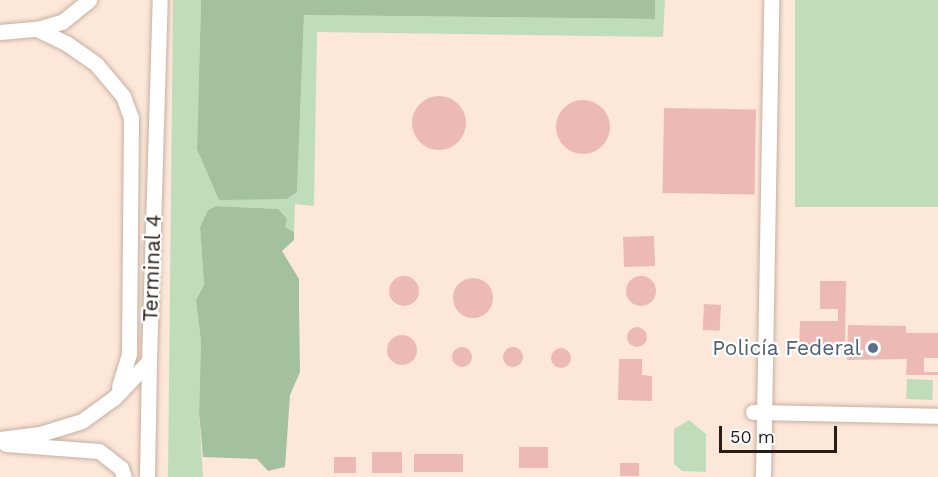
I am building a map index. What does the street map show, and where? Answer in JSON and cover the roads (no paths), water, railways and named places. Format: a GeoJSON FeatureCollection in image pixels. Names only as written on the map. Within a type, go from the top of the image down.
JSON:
{"type":"FeatureCollection","features":[{"type":"Feature","properties":{"kind":"street"},"geometry":{"type":"LineString","coordinates":[[0,32],[37,29],[62,22],[89,0]]}},
{"type":"Feature","properties":{"kind":"street","name":"Terminal 4"},"geometry":{"type":"LineString","coordinates":[[147,477],[160,0]]}},
{"type":"Feature","properties":{"kind":"street"},"geometry":{"type":"LineString","coordinates":[[763,477],[759,412],[771,0]]}},
{"type":"Feature","properties":{"kind":"street"},"geometry":{"type":"LineString","coordinates":[[37,29],[66,43],[96,64],[123,96],[131,118],[129,354],[121,383],[103,407]]}},
{"type":"Feature","properties":{"kind":"street"},"geometry":{"type":"LineString","coordinates":[[0,439],[63,429],[103,407],[149,361]]}},
{"type":"Feature","properties":{"kind":"street"},"geometry":{"type":"LineString","coordinates":[[759,412],[938,416]]}},
{"type":"Feature","properties":{"kind":"street"},"geometry":{"type":"LineString","coordinates":[[0,443],[99,451],[121,468],[124,477]]}},
{"type":"Feature","properties":{"kind":"place","name":"Policía Federal"},"geometry":{"type":"Point","coordinates":[873,348]}}]}
